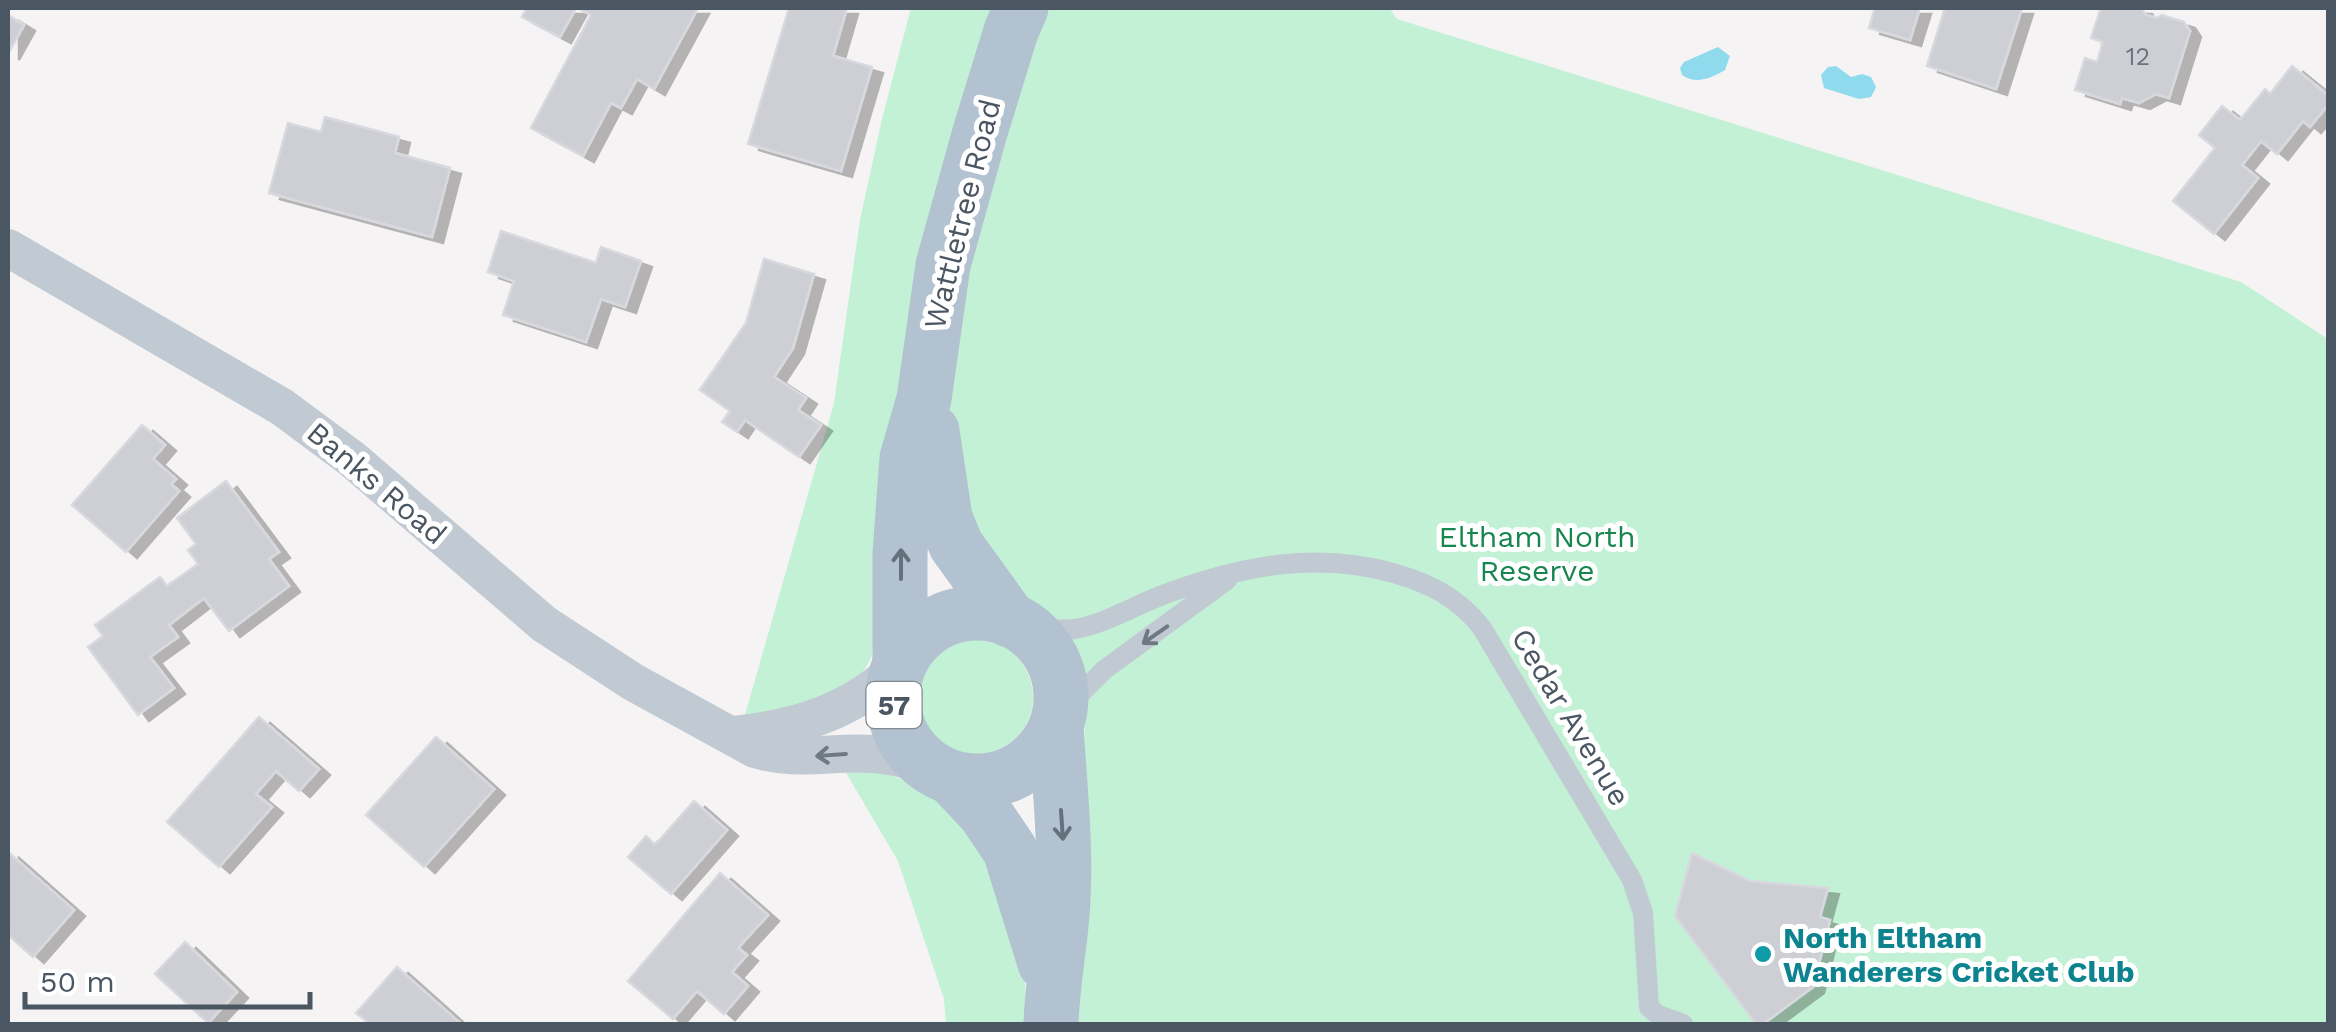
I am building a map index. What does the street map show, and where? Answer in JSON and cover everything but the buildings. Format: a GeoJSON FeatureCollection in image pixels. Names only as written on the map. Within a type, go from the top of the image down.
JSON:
{"type":"FeatureCollection","features":[{"type":"Feature","properties":{"kind":"main road","name":"Wattletree Road"},"geometry":{"type":"LineString","coordinates":[[899,664],[900,552],[907,458],[924,399],[943,265],[1015,15]]}},
{"type":"Feature","properties":{"kind":"main road","name":"Wattletree Road"},"geometry":{"type":"LineString","coordinates":[[924,399],[945,518],[956,546],[1016,623]]}},
{"type":"Feature","properties":{"kind":"main road","name":"57"},"geometry":{"type":"LineString","coordinates":[[979,614],[1016,623],[1040,643],[1054,665],[1060,690],[1057,721],[1064,874],[1052,1005],[1010,850],[985,813],[908,746],[896,721],[892,694],[899,664],[920,636],[947,619],[979,614]]}},
{"type":"Feature","properties":{"kind":"main road"},"geometry":{"type":"LineString","coordinates":[[940,772],[977,782],[1002,778],[1034,758],[1057,721]]}},
{"type":"Feature","properties":{"kind":"street","name":"Banks Road"},"geometry":{"type":"LineString","coordinates":[[8,248],[282,407],[352,458],[544,624],[633,682],[755,749],[772,754],[876,754],[940,772]]}},
{"type":"Feature","properties":{"kind":"street"},"geometry":{"type":"LineString","coordinates":[[734,735],[786,728],[840,710],[865,695],[899,664]]}},
{"type":"Feature","properties":{"kind":"lane","name":"Cedar Avenue"},"geometry":{"type":"LineString","coordinates":[[1016,623],[1060,630],[1089,626],[1166,594],[1264,566],[1293,562],[1366,566],[1429,586],[1459,603],[1472,615],[1518,686],[1632,880],[1642,913],[1647,1002],[1652,1011],[1683,1024]]}},
{"type":"Feature","properties":{"kind":"lane","name":"Cedar Avenue"},"geometry":{"type":"LineString","coordinates":[[1057,721],[1104,670],[1232,576]]}},
{"type":"Feature","properties":{"kind":"green space"},"geometry":{"type":"Polygon","coordinates":[[[911,8],[997,8],[871,658],[856,685],[743,722],[834,403],[860,220],[911,8]]]}},
{"type":"Feature","properties":{"kind":"green space","name":"Eltham North Reserve"},"geometry":{"type":"Polygon","coordinates":[[[1045,8],[1389,8],[1397,19],[2241,282],[2328,339],[2328,1024],[1076,1024],[1085,711],[1077,659],[1064,635],[1046,616],[1016,597],[975,550],[949,417],[956,309],[1045,8]]]}},
{"type":"Feature","properties":{"kind":"green space"},"geometry":{"type":"Polygon","coordinates":[[[976,640],[998,644],[1016,657],[1029,675],[1033,697],[1029,719],[1016,737],[998,750],[976,754],[954,750],[936,737],[923,719],[919,697],[923,675],[936,657],[954,644],[976,640]]]}},
{"type":"Feature","properties":{"kind":"green space"},"geometry":{"type":"Polygon","coordinates":[[[842,766],[879,771],[904,780],[970,821],[1024,956],[1027,1024],[946,1024],[944,999],[898,861],[842,766]]]}},
{"type":"Feature","properties":{"kind":"water"},"geometry":{"type":"Polygon","coordinates":[[[1718,47],[1730,56],[1725,70],[1698,80],[1682,75],[1680,68],[1684,62],[1718,47]]]}},
{"type":"Feature","properties":{"kind":"water"},"geometry":{"type":"Polygon","coordinates":[[[1836,66],[1851,77],[1871,77],[1876,87],[1871,97],[1859,99],[1824,88],[1821,75],[1828,67],[1836,66]]]}},
{"type":"Feature","properties":{"kind":"place","name":"North Eltham Wanderers Cricket Club"},"geometry":{"type":"Point","coordinates":[1763,954]}}]}
